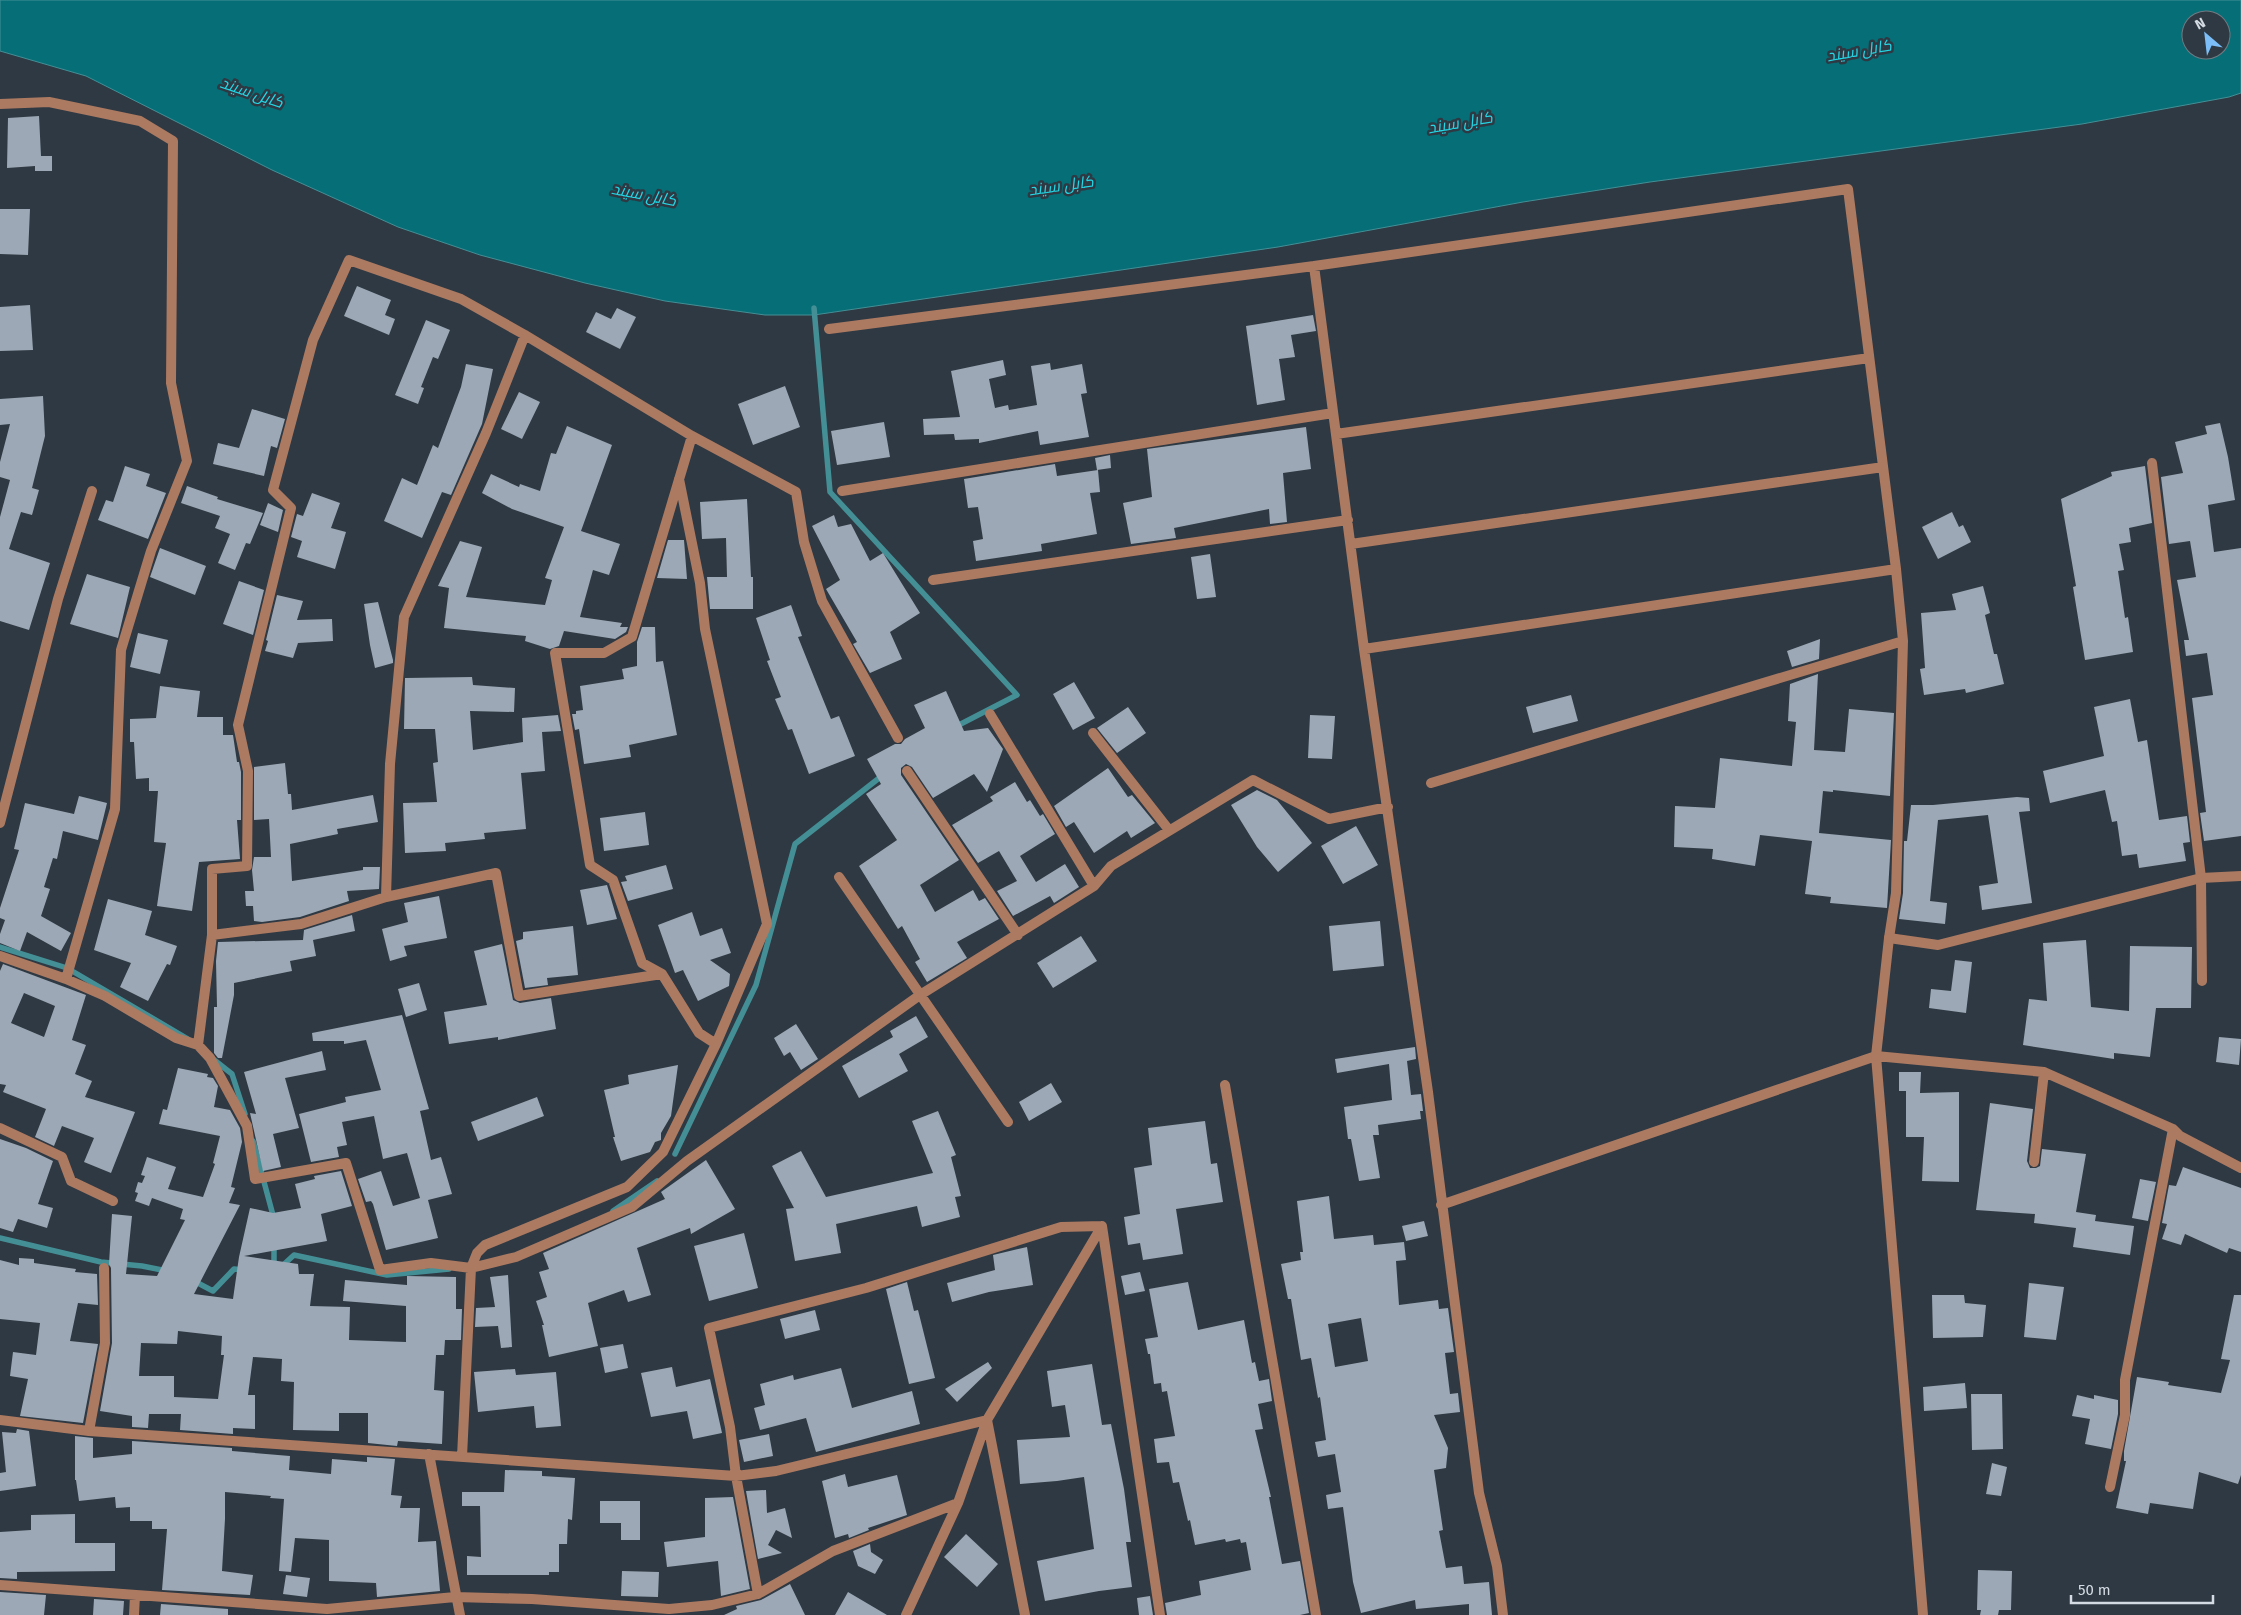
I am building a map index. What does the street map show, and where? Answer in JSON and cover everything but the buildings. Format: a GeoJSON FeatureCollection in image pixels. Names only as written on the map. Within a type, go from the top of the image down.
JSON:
{"type":"FeatureCollection","features":[{"type":"Feature","properties":{"kind":"street"},"geometry":{"type":"LineString","coordinates":[[0,104],[49,102],[140,121],[173,141],[172,383],[187,461],[151,551],[121,650],[115,809],[66,979]]}},
{"type":"Feature","properties":{"kind":"street"},"geometry":{"type":"LineString","coordinates":[[828,329],[1314,266],[1848,189],[1896,569],[1903,641],[1896,893],[1876,1056],[1923,1615]]}},
{"type":"Feature","properties":{"kind":"street"},"geometry":{"type":"LineString","coordinates":[[198,1045],[212,935],[212,869],[247,866],[248,771],[238,726],[291,508],[273,490],[313,340],[349,260],[461,299],[525,335],[692,436],[796,492],[804,542],[822,601],[898,738]]}},
{"type":"Feature","properties":{"kind":"street"},"geometry":{"type":"LineString","coordinates":[[1314,266],[1364,649],[1428,1092],[1479,1493],[1498,1566],[1503,1615]]}},
{"type":"Feature","properties":{"kind":"street"},"geometry":{"type":"LineString","coordinates":[[386,897],[390,764],[404,617],[486,433],[525,335]]}},
{"type":"Feature","properties":{"kind":"street"},"geometry":{"type":"LineString","coordinates":[[1336,434],[1869,358]]}},
{"type":"Feature","properties":{"kind":"street"},"geometry":{"type":"LineString","coordinates":[[842,491],[1334,413]]}},
{"type":"Feature","properties":{"kind":"street"},"geometry":{"type":"LineString","coordinates":[[692,436],[632,637],[604,653],[555,653],[590,865],[613,880],[642,963],[662,974],[699,1033],[716,1044]]}},
{"type":"Feature","properties":{"kind":"street"},"geometry":{"type":"LineString","coordinates":[[2152,463],[2201,878],[2202,981]]}},
{"type":"Feature","properties":{"kind":"street"},"geometry":{"type":"LineString","coordinates":[[1351,544],[1883,467]]}},
{"type":"Feature","properties":{"kind":"street"},"geometry":{"type":"LineString","coordinates":[[462,1457],[471,1268],[477,1253],[485,1246],[627,1187],[663,1152],[716,1044],[767,924],[706,630],[700,583],[679,479]]}},
{"type":"Feature","properties":{"kind":"street"},"geometry":{"type":"LineString","coordinates":[[0,823],[58,598],[92,491]]}},
{"type":"Feature","properties":{"kind":"street"},"geometry":{"type":"LineString","coordinates":[[932,580],[1348,520]]}},
{"type":"Feature","properties":{"kind":"street"},"geometry":{"type":"LineString","coordinates":[[1364,649],[1896,569]]}},
{"type":"Feature","properties":{"kind":"street"},"geometry":{"type":"LineString","coordinates":[[1431,783],[1903,641]]}},
{"type":"Feature","properties":{"kind":"street"},"geometry":{"type":"LineString","coordinates":[[990,714],[1094,886]]}},
{"type":"Feature","properties":{"kind":"street"},"geometry":{"type":"LineString","coordinates":[[1093,732],[1169,830]]}},
{"type":"Feature","properties":{"kind":"street"},"geometry":{"type":"LineString","coordinates":[[907,771],[1018,935]]}},
{"type":"Feature","properties":{"kind":"street"},"geometry":{"type":"LineString","coordinates":[[0,956],[66,979],[105,996],[176,1038],[198,1045],[210,1058],[246,1126],[255,1179],[346,1163],[380,1270],[431,1263],[471,1268],[516,1257],[632,1207],[687,1161],[920,995],[1094,886],[1111,866],[1253,780],[1329,819],[1388,807]]}},
{"type":"Feature","properties":{"kind":"street"},"geometry":{"type":"LineString","coordinates":[[212,935],[301,924],[386,897],[496,873],[519,996],[662,974]]}},
{"type":"Feature","properties":{"kind":"street"},"geometry":{"type":"LineString","coordinates":[[1889,938],[1938,945],[2201,878],[2241,876]]}},
{"type":"Feature","properties":{"kind":"street"},"geometry":{"type":"LineString","coordinates":[[839,877],[1008,1122]]}},
{"type":"Feature","properties":{"kind":"street"},"geometry":{"type":"LineString","coordinates":[[1442,1205],[1876,1056],[2044,1072],[2173,1129],[2180,1136],[2241,1168]]}},
{"type":"Feature","properties":{"kind":"street"},"geometry":{"type":"LineString","coordinates":[[2034,1162],[2044,1072]]}},
{"type":"Feature","properties":{"kind":"street"},"geometry":{"type":"LineString","coordinates":[[1225,1085],[1316,1615]]}},
{"type":"Feature","properties":{"kind":"street"},"geometry":{"type":"LineString","coordinates":[[0,1128],[62,1157],[71,1181],[114,1201]]}},
{"type":"Feature","properties":{"kind":"street"},"geometry":{"type":"LineString","coordinates":[[2110,1486],[2124,1415],[2125,1380],[2173,1129]]}},
{"type":"Feature","properties":{"kind":"street"},"geometry":{"type":"LineString","coordinates":[[906,1615],[958,1503],[987,1420],[1102,1226]]}},
{"type":"Feature","properties":{"kind":"street"},"geometry":{"type":"LineString","coordinates":[[758,1594],[736,1476],[730,1428],[710,1328],[866,1288],[1060,1227],[1102,1226]]}},
{"type":"Feature","properties":{"kind":"street"},"geometry":{"type":"LineString","coordinates":[[1102,1226],[1160,1615]]}},
{"type":"Feature","properties":{"kind":"street"},"geometry":{"type":"LineString","coordinates":[[89,1431],[105,1343],[104,1268]]}},
{"type":"Feature","properties":{"kind":"street"},"geometry":{"type":"LineString","coordinates":[[0,1420],[89,1431],[736,1476],[776,1471],[987,1420]]}},
{"type":"Feature","properties":{"kind":"street"},"geometry":{"type":"LineString","coordinates":[[987,1420],[1025,1615]]}},
{"type":"Feature","properties":{"kind":"street"},"geometry":{"type":"LineString","coordinates":[[429,1454],[455,1597],[460,1615]]}},
{"type":"Feature","properties":{"kind":"street"},"geometry":{"type":"LineString","coordinates":[[0,1585],[327,1609],[455,1597],[532,1599],[669,1608],[712,1605],[758,1594],[833,1551],[958,1503]]}},
{"type":"Feature","properties":{"kind":"street"},"geometry":{"type":"LineString","coordinates":[[134,1615],[135,1596]]}},
{"type":"Feature","properties":{"kind":"water","name":"کابل سيند"},"geometry":{"type":"Polygon","coordinates":[[[0,0],[2241,0],[2241,93],[2229,97],[2082,124],[1650,182],[1523,202],[1278,247],[814,315],[765,315],[665,301],[585,283],[480,255],[398,227],[272,170],[86,76],[0,51],[0,0]]]}},
{"type":"Feature","properties":{"kind":"waterway"},"geometry":{"type":"LineString","coordinates":[[814,308],[830,492],[1017,695],[955,727]]}},
{"type":"Feature","properties":{"kind":"waterway"},"geometry":{"type":"LineString","coordinates":[[675,1154],[756,985],[795,844],[883,775]]}},
{"type":"Feature","properties":{"kind":"waterway"},"geometry":{"type":"LineString","coordinates":[[0,947],[67,968],[188,1039]]}},
{"type":"Feature","properties":{"kind":"waterway"},"geometry":{"type":"LineString","coordinates":[[213,1059],[232,1074],[245,1114]]}},
{"type":"Feature","properties":{"kind":"waterway"},"geometry":{"type":"LineString","coordinates":[[253,1141],[274,1219]]}},
{"type":"Feature","properties":{"kind":"waterway"},"geometry":{"type":"LineString","coordinates":[[613,1211],[657,1181]]}},
{"type":"Feature","properties":{"kind":"waterway"},"geometry":{"type":"LineString","coordinates":[[0,1238],[101,1262],[142,1266],[167,1271]]}},
{"type":"Feature","properties":{"kind":"waterway"},"geometry":{"type":"LineString","coordinates":[[274,1244],[274,1267]]}},
{"type":"Feature","properties":{"kind":"waterway"},"geometry":{"type":"LineString","coordinates":[[281,1267],[294,1255],[387,1275],[449,1269]]}},
{"type":"Feature","properties":{"kind":"waterway"},"geometry":{"type":"LineString","coordinates":[[194,1281],[213,1291],[234,1269],[245,1270]]}}]}
